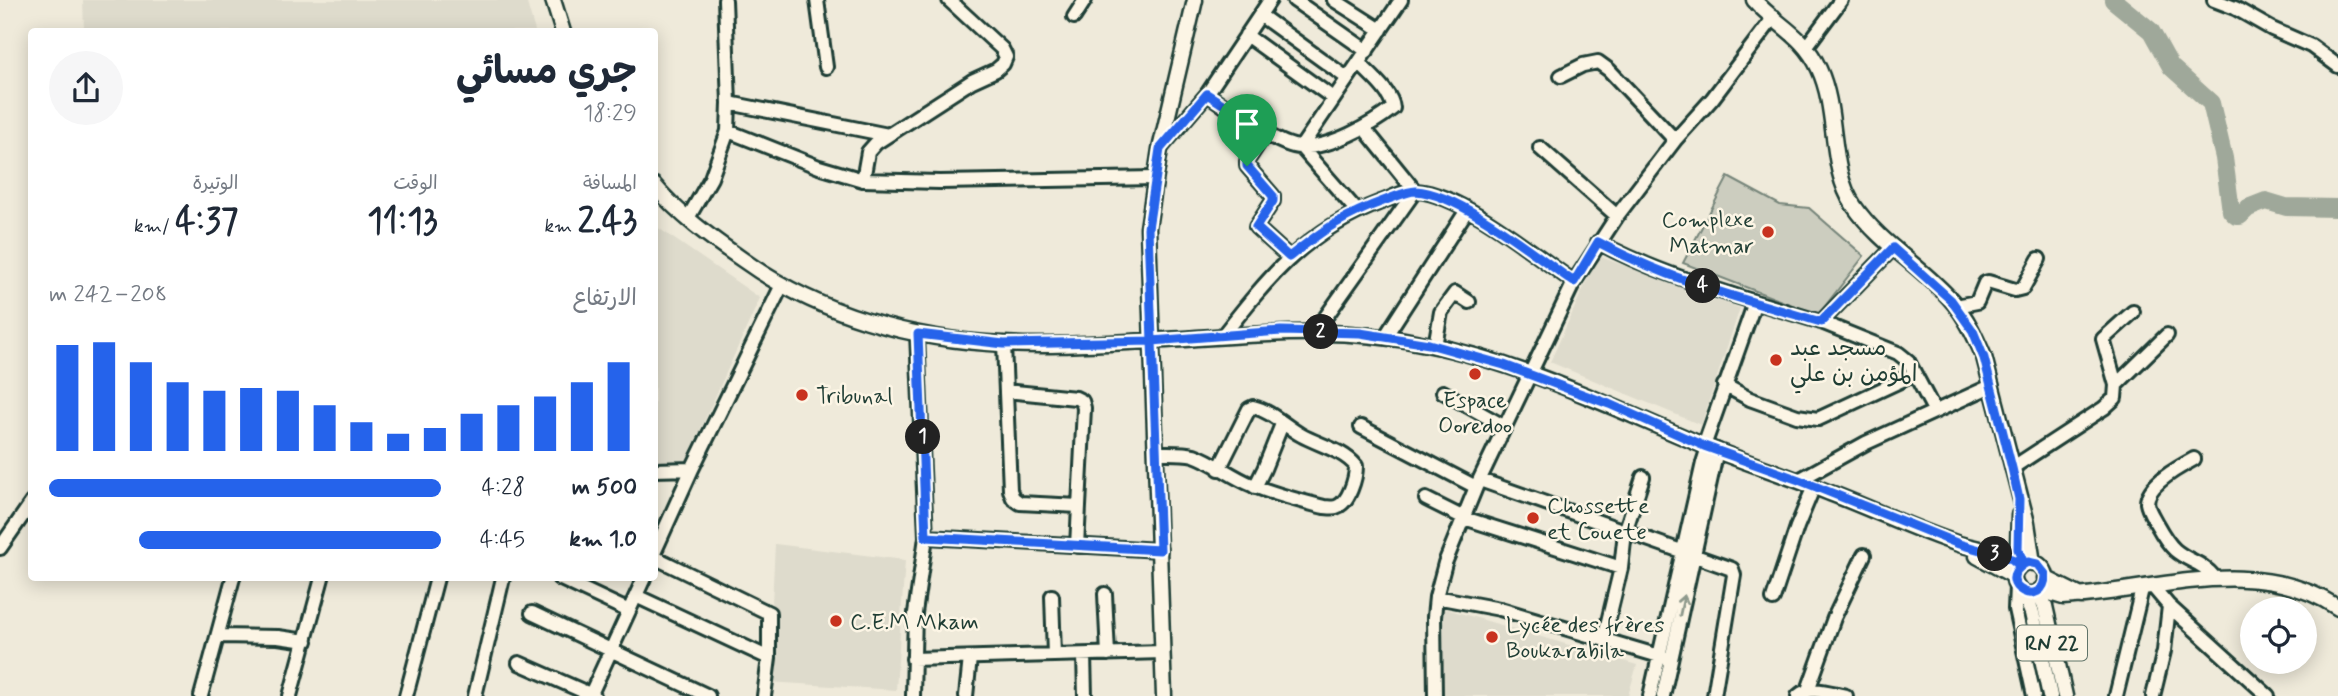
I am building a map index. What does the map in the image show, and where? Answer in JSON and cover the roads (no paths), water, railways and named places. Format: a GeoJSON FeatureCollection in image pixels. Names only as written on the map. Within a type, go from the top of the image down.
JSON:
{"type":"FeatureCollection","features":[{"type":"Feature","properties":{"kind":"main road"},"geometry":{"type":"LineString","coordinates":[[553,0],[562,28]]}},
{"type":"Feature","properties":{"kind":"main road"},"geometry":{"type":"LineString","coordinates":[[1164,696],[1148,228],[1160,149],[1195,0]]}},
{"type":"Feature","properties":{"kind":"main road","name":"RN 22"},"geometry":{"type":"LineString","coordinates":[[1754,0],[1806,47],[1818,67],[1831,104],[1843,189],[1871,227],[1956,306],[1973,331],[1984,358],[2019,499],[2018,543],[2028,578],[2032,614],[2065,696]]}},
{"type":"Feature","properties":{"kind":"main road"},"geometry":{"type":"LineString","coordinates":[[658,189],[706,234],[761,273],[811,300],[872,323],[918,334],[1004,344],[1152,341],[1224,334],[1315,332],[1360,333],[1435,346],[1504,365],[1609,404],[1709,448],[1799,480],[1959,544],[2012,559],[2028,578],[2063,597],[2215,578],[2253,579],[2316,593],[2338,607]]}},
{"type":"Feature","properties":{"kind":"main road","name":"RN 22"},"geometry":{"type":"LineString","coordinates":[[2045,643],[2050,696]]}},
{"type":"Feature","properties":{"kind":"street"},"geometry":{"type":"LineString","coordinates":[[688,218],[711,178],[728,131],[725,0]]}},
{"type":"Feature","properties":{"kind":"street"},"geometry":{"type":"LineString","coordinates":[[817,0],[826,67]]}},
{"type":"Feature","properties":{"kind":"street"},"geometry":{"type":"LineString","coordinates":[[863,180],[869,152],[876,143],[1003,64],[1006,57],[1002,50],[949,0]]}},
{"type":"Feature","properties":{"kind":"street"},"geometry":{"type":"LineString","coordinates":[[1074,17],[1085,0]]}},
{"type":"Feature","properties":{"kind":"street"},"geometry":{"type":"LineString","coordinates":[[1160,149],[1207,94],[1270,0]]}},
{"type":"Feature","properties":{"kind":"street"},"geometry":{"type":"LineString","coordinates":[[1294,0],[1367,51]]}},
{"type":"Feature","properties":{"kind":"street"},"geometry":{"type":"LineString","coordinates":[[1334,0],[1381,30]]}},
{"type":"Feature","properties":{"kind":"street"},"geometry":{"type":"LineString","coordinates":[[1301,147],[1401,0]]}},
{"type":"Feature","properties":{"kind":"street"},"geometry":{"type":"LineString","coordinates":[[1806,47],[1841,0]]}},
{"type":"Feature","properties":{"kind":"street"},"geometry":{"type":"LineString","coordinates":[[2214,0],[2311,46],[2338,66]]}},
{"type":"Feature","properties":{"kind":"street"},"geometry":{"type":"LineString","coordinates":[[1260,15],[1347,78]]}},
{"type":"Feature","properties":{"kind":"street"},"geometry":{"type":"LineString","coordinates":[[1435,696],[1436,597],[1446,563],[1478,484],[1574,282],[1616,216],[1712,99],[1774,17]]}},
{"type":"Feature","properties":{"kind":"street"},"geometry":{"type":"LineString","coordinates":[[1245,35],[1333,98]]}},
{"type":"Feature","properties":{"kind":"street"},"geometry":{"type":"LineString","coordinates":[[1207,94],[1281,142],[1301,147],[1333,141],[1364,128],[1393,108],[1393,102],[1359,62]]}},
{"type":"Feature","properties":{"kind":"street"},"geometry":{"type":"LineString","coordinates":[[1561,76],[1583,65],[1598,62],[1609,70],[1675,141]]}},
{"type":"Feature","properties":{"kind":"street"},"geometry":{"type":"LineString","coordinates":[[729,103],[888,135]]}},
{"type":"Feature","properties":{"kind":"street"},"geometry":{"type":"LineString","coordinates":[[1364,128],[1415,191]]}},
{"type":"Feature","properties":{"kind":"street"},"geometry":{"type":"LineString","coordinates":[[728,131],[819,167],[863,180],[940,182],[1155,178]]}},
{"type":"Feature","properties":{"kind":"street"},"geometry":{"type":"LineString","coordinates":[[1266,132],[1247,161],[1247,166],[1273,196],[1273,201],[1256,227],[1289,257]]}},
{"type":"Feature","properties":{"kind":"street"},"geometry":{"type":"LineString","coordinates":[[1301,147],[1357,211]]}},
{"type":"Feature","properties":{"kind":"street"},"geometry":{"type":"LineString","coordinates":[[1540,148],[1616,216]]}},
{"type":"Feature","properties":{"kind":"street"},"geometry":{"type":"LineString","coordinates":[[1315,332],[1415,191]]}},
{"type":"Feature","properties":{"kind":"street"},"geometry":{"type":"LineString","coordinates":[[1224,334],[1265,281],[1289,257],[1331,225],[1357,211],[1415,191],[1436,196],[1466,210],[1574,282]]}},
{"type":"Feature","properties":{"kind":"street"},"geometry":{"type":"LineString","coordinates":[[1385,337],[1466,210]]}},
{"type":"Feature","properties":{"kind":"street"},"geometry":{"type":"LineString","coordinates":[[1598,242],[1632,261],[1671,276],[1821,322],[1898,353],[1908,361],[1934,410]]}},
{"type":"Feature","properties":{"kind":"street"},"geometry":{"type":"LineString","coordinates":[[1821,322],[1893,248]]}},
{"type":"Feature","properties":{"kind":"street"},"geometry":{"type":"LineString","coordinates":[[1956,306],[1977,302],[1985,283],[1988,282],[2015,290],[2023,288],[2039,259]]}},
{"type":"Feature","properties":{"kind":"street"},"geometry":{"type":"LineString","coordinates":[[658,545],[782,285]]}},
{"type":"Feature","properties":{"kind":"street"},"geometry":{"type":"LineString","coordinates":[[1435,346],[1441,312],[1455,293],[1469,302]]}},
{"type":"Feature","properties":{"kind":"street"},"geometry":{"type":"LineString","coordinates":[[1650,696],[1664,657],[1724,385],[1755,303]]}},
{"type":"Feature","properties":{"kind":"street"},"geometry":{"type":"LineString","coordinates":[[2012,468],[2105,408],[2116,395],[2116,385],[2103,339],[2133,313]]}},
{"type":"Feature","properties":{"kind":"street"},"geometry":{"type":"LineString","coordinates":[[913,696],[915,613],[926,537],[918,334]]}},
{"type":"Feature","properties":{"kind":"street"},"geometry":{"type":"LineString","coordinates":[[2116,385],[2167,335]]}},
{"type":"Feature","properties":{"kind":"street"},"geometry":{"type":"LineString","coordinates":[[1004,344],[1010,489],[1013,498],[1020,503],[1079,506]]}},
{"type":"Feature","properties":{"kind":"street"},"geometry":{"type":"LineString","coordinates":[[1724,385],[1750,399],[1797,416],[1818,419],[1915,374]]}},
{"type":"Feature","properties":{"kind":"street"},"geometry":{"type":"LineString","coordinates":[[1799,480],[1866,443],[1991,386]]}},
{"type":"Feature","properties":{"kind":"street"},"geometry":{"type":"LineString","coordinates":[[1006,391],[1076,398],[1082,401],[1084,408],[1077,546]]}},
{"type":"Feature","properties":{"kind":"street"},"geometry":{"type":"LineString","coordinates":[[1443,392],[1505,427]]}},
{"type":"Feature","properties":{"kind":"street"},"geometry":{"type":"LineString","coordinates":[[1156,453],[1194,455],[1219,469],[1255,487],[1290,499],[1335,508],[1344,502],[1356,473],[1356,466],[1352,461],[1282,424],[1263,410],[1253,407],[1249,409],[1219,469]]}},
{"type":"Feature","properties":{"kind":"street"},"geometry":{"type":"LineString","coordinates":[[1255,487],[1282,424]]}},
{"type":"Feature","properties":{"kind":"street"},"geometry":{"type":"LineString","coordinates":[[1361,427],[1478,484],[1728,566],[1733,571],[1714,696]]}},
{"type":"Feature","properties":{"kind":"street"},"geometry":{"type":"LineString","coordinates":[[2194,459],[2170,473],[2156,486],[2148,494],[2147,505],[2175,551],[2204,566],[2215,578]]}},
{"type":"Feature","properties":{"kind":"street"},"geometry":{"type":"LineString","coordinates":[[658,470],[692,469]]}},
{"type":"Feature","properties":{"kind":"street"},"geometry":{"type":"LineString","coordinates":[[1604,638],[1621,568],[1625,532],[1643,477]]}},
{"type":"Feature","properties":{"kind":"street"},"geometry":{"type":"LineString","coordinates":[[1773,599],[1814,486]]}},
{"type":"Feature","properties":{"kind":"street"},"geometry":{"type":"LineString","coordinates":[[1426,499],[1464,518],[1621,568]]}},
{"type":"Feature","properties":{"kind":"street"},"geometry":{"type":"LineString","coordinates":[[0,548],[28,508]]}},
{"type":"Feature","properties":{"kind":"street"},"geometry":{"type":"LineString","coordinates":[[926,537],[1160,550]]}},
{"type":"Feature","properties":{"kind":"street"},"geometry":{"type":"LineString","coordinates":[[658,550],[766,610],[771,617],[764,696]]}},
{"type":"Feature","properties":{"kind":"street"},"geometry":{"type":"LineString","coordinates":[[1846,696],[1803,693],[1864,555]]}},
{"type":"Feature","properties":{"kind":"street"},"geometry":{"type":"LineString","coordinates":[[2028,578],[2015,609],[2034,696]]}},
{"type":"Feature","properties":{"kind":"street"},"geometry":{"type":"LineString","coordinates":[[201,696],[232,581]]}},
{"type":"Feature","properties":{"kind":"street"},"geometry":{"type":"LineString","coordinates":[[290,696],[321,581]]}},
{"type":"Feature","properties":{"kind":"street"},"geometry":{"type":"LineString","coordinates":[[406,696],[436,581]]}},
{"type":"Feature","properties":{"kind":"street"},"geometry":{"type":"LineString","coordinates":[[475,696],[502,581]]}},
{"type":"Feature","properties":{"kind":"street"},"geometry":{"type":"LineString","coordinates":[[565,581],[629,611]]}},
{"type":"Feature","properties":{"kind":"street"},"geometry":{"type":"LineString","coordinates":[[519,663],[591,695],[643,581]]}},
{"type":"Feature","properties":{"kind":"street"},"geometry":{"type":"LineString","coordinates":[[2116,696],[2147,588],[2260,693]]}},
{"type":"Feature","properties":{"kind":"street"},"geometry":{"type":"LineString","coordinates":[[1105,594],[1108,654]]}},
{"type":"Feature","properties":{"kind":"street"},"geometry":{"type":"LineString","coordinates":[[636,596],[769,658]]}},
{"type":"Feature","properties":{"kind":"street"},"geometry":{"type":"LineString","coordinates":[[1052,596],[1054,655]]}},
{"type":"Feature","properties":{"kind":"street"},"geometry":{"type":"LineString","coordinates":[[1436,597],[1500,609],[1664,657]]}},
{"type":"Feature","properties":{"kind":"street"},"geometry":{"type":"LineString","coordinates":[[2153,696],[2164,651],[2169,606]]}},
{"type":"Feature","properties":{"kind":"street"},"geometry":{"type":"LineString","coordinates":[[532,613],[700,694]]}},
{"type":"Feature","properties":{"kind":"street"},"geometry":{"type":"LineString","coordinates":[[219,636],[278,637],[306,641]]}},
{"type":"Feature","properties":{"kind":"street"},"geometry":{"type":"LineString","coordinates":[[913,659],[1163,652]]}},
{"type":"Feature","properties":{"kind":"street"},"geometry":{"type":"LineString","coordinates":[[1084,654],[1085,696]]}},
{"type":"Feature","properties":{"kind":"street"},"geometry":{"type":"LineString","coordinates":[[1663,696],[1664,657]]}},
{"type":"Feature","properties":{"kind":"street"},"geometry":{"type":"LineString","coordinates":[[966,696],[970,658]]}},
{"type":"Feature","properties":{"kind":"waterway"},"geometry":{"type":"LineString","coordinates":[[2113,0],[2151,31],[2171,67],[2211,103],[2224,158],[2231,211],[2236,216],[2266,201],[2286,207],[2338,208]]}},
{"type":"Feature","properties":{"kind":"place","name":"Complexe Matmar"},"geometry":{"type":"Point","coordinates":[1768,232]}},
{"type":"Feature","properties":{"kind":"place","name":"مسجد عبد المؤمن بن علي"},"geometry":{"type":"Point","coordinates":[1776,360]}},
{"type":"Feature","properties":{"kind":"place","name":"Espace Ooredoo"},"geometry":{"type":"Point","coordinates":[1475,374]}},
{"type":"Feature","properties":{"kind":"place","name":"Tribunal"},"geometry":{"type":"Point","coordinates":[802,395]}},
{"type":"Feature","properties":{"kind":"place","name":"Chossette et Couete"},"geometry":{"type":"Point","coordinates":[1533,518]}},
{"type":"Feature","properties":{"kind":"place","name":"C.E.M Mkam"},"geometry":{"type":"Point","coordinates":[836,621]}},
{"type":"Feature","properties":{"kind":"place","name":"Lycée des frères Boukarabila"},"geometry":{"type":"Point","coordinates":[1492,637]}}]}
